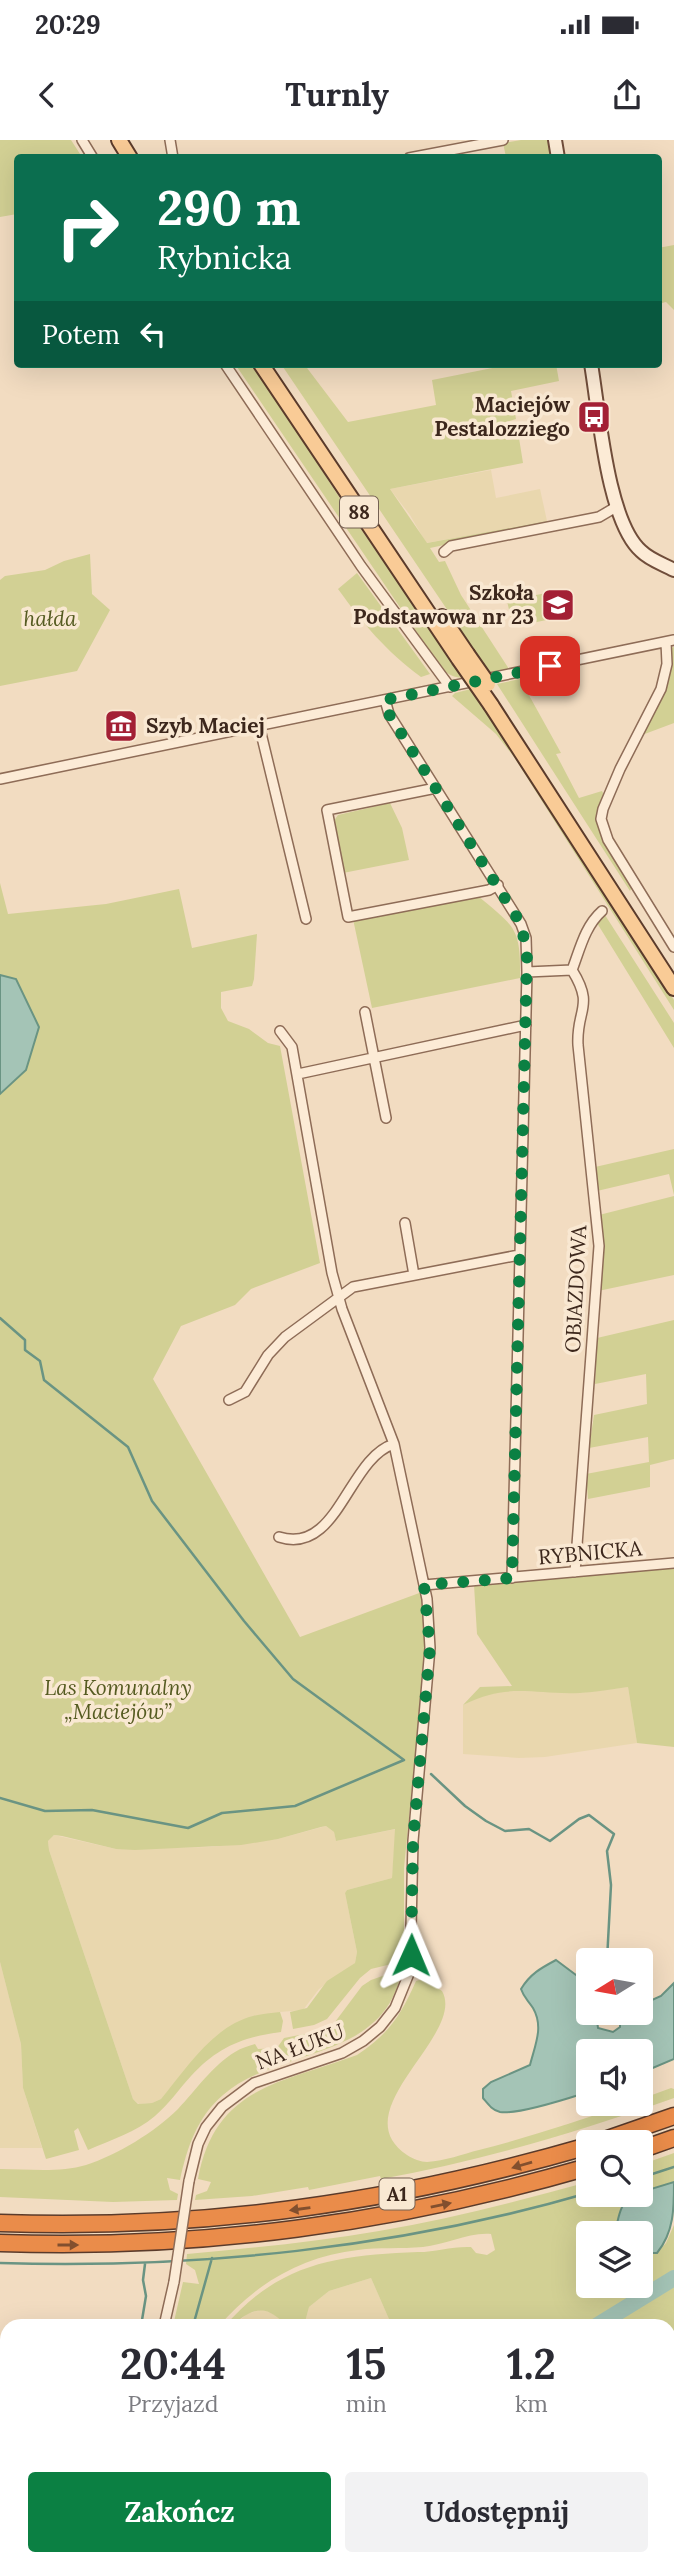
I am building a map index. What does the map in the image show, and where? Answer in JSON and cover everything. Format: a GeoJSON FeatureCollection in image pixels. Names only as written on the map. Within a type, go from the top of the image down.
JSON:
{"type":"FeatureCollection","features":[{"type":"Feature","properties":{"kind":"highway"},"geometry":{"type":"LineString","coordinates":[[634,2130],[674,2116]]}},
{"type":"Feature","properties":{"kind":"highway"},"geometry":{"type":"LineString","coordinates":[[653,2145],[674,2138]]}},
{"type":"Feature","properties":{"kind":"highway","name":"A1"},"geometry":{"type":"LineString","coordinates":[[0,2223],[114,2224],[278,2212],[397,2194],[480,2176],[576,2149]]}},
{"type":"Feature","properties":{"kind":"highway","name":"A1"},"geometry":{"type":"LineString","coordinates":[[0,2243],[117,2245],[283,2232],[401,2214],[488,2195],[576,2170]]}},
{"type":"Feature","properties":{"kind":"main road","name":"88"},"geometry":{"type":"LineString","coordinates":[[264,368],[495,703],[674,972]]}},
{"type":"Feature","properties":{"kind":"main road","name":"88"},"geometry":{"type":"LineString","coordinates":[[275,368],[463,656]]}},
{"type":"Feature","properties":{"kind":"main road","name":"88"},"geometry":{"type":"LineString","coordinates":[[495,703],[674,988]]}},
{"type":"Feature","properties":{"kind":"street"},"geometry":{"type":"LineString","coordinates":[[430,154],[503,140]]}},
{"type":"Feature","properties":{"kind":"street"},"geometry":{"type":"LineString","coordinates":[[228,368],[353,555],[450,687]]}},
{"type":"Feature","properties":{"kind":"street"},"geometry":{"type":"LineString","coordinates":[[592,368],[616,507],[622,523],[642,552],[674,570]]}},
{"type":"Feature","properties":{"kind":"street"},"geometry":{"type":"LineString","coordinates":[[444,552],[451,546],[599,517],[616,507]]}},
{"type":"Feature","properties":{"kind":"street"},"geometry":{"type":"LineString","coordinates":[[599,517],[622,523]]}},
{"type":"Feature","properties":{"kind":"street"},"geometry":{"type":"LineString","coordinates":[[0,779],[670,641],[661,689],[631,746],[602,815],[602,824],[608,841],[674,947]]}},
{"type":"Feature","properties":{"kind":"street"},"geometry":{"type":"LineString","coordinates":[[385,700],[389,714],[498,885],[524,931],[527,972],[512,1578]]}},
{"type":"Feature","properties":{"kind":"street"},"geometry":{"type":"LineString","coordinates":[[259,725],[306,919]]}},
{"type":"Feature","properties":{"kind":"street"},"geometry":{"type":"LineString","coordinates":[[436,788],[327,810],[348,917],[489,890],[498,885]]}},
{"type":"Feature","properties":{"kind":"street"},"geometry":{"type":"LineString","coordinates":[[527,972],[572,970],[591,923],[602,911]]}},
{"type":"Feature","properties":{"kind":"street","name":"OBJAZDOWA"},"geometry":{"type":"LineString","coordinates":[[572,970],[585,1001],[579,1024],[578,1045],[599,1238],[575,1572]]}},
{"type":"Feature","properties":{"kind":"street"},"geometry":{"type":"LineString","coordinates":[[365,1012],[386,1118]]}},
{"type":"Feature","properties":{"kind":"street"},"geometry":{"type":"LineString","coordinates":[[298,1074],[526,1025]]}},
{"type":"Feature","properties":{"kind":"street","name":"NA ŁUKU"},"geometry":{"type":"LineString","coordinates":[[166,2319],[174,2282],[189,2181],[198,2144],[213,2118],[231,2099],[254,2083],[342,2053],[363,2041],[387,2019],[407,1984],[413,1938],[413,1841],[430,1648],[424,1585],[394,1444],[338,1297],[329,1260],[298,1074],[292,1047],[280,1031]]}},
{"type":"Feature","properties":{"kind":"street"},"geometry":{"type":"LineString","coordinates":[[405,1223],[414,1275]]}},
{"type":"Feature","properties":{"kind":"street"},"geometry":{"type":"LineString","coordinates":[[229,1400],[246,1392],[278,1344],[338,1297],[359,1286],[519,1255]]}},
{"type":"Feature","properties":{"kind":"street"},"geometry":{"type":"LineString","coordinates":[[279,1537],[295,1539],[317,1533],[376,1453],[394,1444]]}},
{"type":"Feature","properties":{"kind":"street","name":"RYBNICKA"},"geometry":{"type":"LineString","coordinates":[[424,1585],[674,1563]]}},
{"type":"Feature","properties":{"kind":"shaded area"},"geometry":{"type":"Polygon","coordinates":[[[491,470],[496,498],[540,489],[547,521],[426,543],[410,515],[390,489],[491,470]]]}},
{"type":"Feature","properties":{"kind":"shaded area"},"geometry":{"type":"Polygon","coordinates":[[[0,975],[16,979],[39,1027],[26,1070],[0,1094],[0,975]]]}},
{"type":"Feature","properties":{"kind":"shaded area"},"geometry":{"type":"Polygon","coordinates":[[[628,1687],[637,1743],[545,1757],[463,1754],[463,1705],[478,1698],[513,1690],[579,1693],[628,1687]]]}},
{"type":"Feature","properties":{"kind":"shaded area"},"geometry":{"type":"Polygon","coordinates":[[[326,1826],[334,1832],[336,1841],[396,1829],[392,1878],[347,1890],[345,1893],[357,1952],[355,1963],[319,1989],[303,2010],[280,2012],[215,2038],[161,2099],[139,2104],[133,2099],[48,1841],[54,1835],[116,1849],[211,1847],[278,1839],[326,1826]]]}},
{"type":"Feature","properties":{"kind":"shaded area"},"geometry":{"type":"Polygon","coordinates":[[[556,1960],[576,1975],[576,2025],[598,2025],[598,2028],[613,2032],[620,2025],[653,2025],[653,2000],[661,1996],[674,1983],[674,2059],[653,2068],[653,2039],[576,2039],[576,2096],[531,2109],[497,2111],[483,2098],[483,2089],[491,2082],[530,2065],[538,2036],[538,2022],[521,1989],[536,1972],[556,1960]]]}},
{"type":"Feature","properties":{"kind":"shaded area"},"geometry":{"type":"Polygon","coordinates":[[[0,1962],[21,2044],[23,2088],[42,2148],[0,2148],[0,1962]]]}},
{"type":"Feature","properties":{"kind":"shaded area"},"geometry":{"type":"Polygon","coordinates":[[[674,2182],[670,2228],[657,2253],[653,2253],[653,2221],[617,2221],[622,2207],[653,2207],[653,2188],[674,2182]]]}},
{"type":"Feature","properties":{"kind":"shaded area"},"geometry":{"type":"Polygon","coordinates":[[[371,2278],[389,2319],[306,2319],[309,2307],[329,2291],[371,2278]]]}},
{"type":"Feature","properties":{"kind":"shaded area"},"geometry":{"type":"Polygon","coordinates":[[[260,2310],[273,2312],[280,2319],[241,2319],[260,2310]]]}},
{"type":"Feature","properties":{"kind":"green space"},"geometry":{"type":"Polygon","coordinates":[[[0,140],[71,140],[80,154],[14,154],[14,215],[0,217],[0,140]]]}},
{"type":"Feature","properties":{"kind":"green space"},"geometry":{"type":"Polygon","coordinates":[[[549,140],[551,154],[505,154],[503,143],[549,140]]]}},
{"type":"Feature","properties":{"kind":"green space"},"geometry":{"type":"Polygon","coordinates":[[[674,245],[674,310],[666,302],[662,303],[662,247],[674,245]]]}},
{"type":"Feature","properties":{"kind":"green space"},"geometry":{"type":"Polygon","coordinates":[[[238,368],[256,368],[343,503],[463,678],[449,674],[436,661],[238,368]]]}},
{"type":"Feature","properties":{"kind":"green space"},"geometry":{"type":"Polygon","coordinates":[[[284,368],[307,368],[348,422],[436,405],[432,380],[493,368],[557,368],[559,381],[511,391],[516,419],[503,423],[506,440],[519,438],[523,463],[390,489],[427,543],[547,521],[548,523],[430,548],[439,562],[445,561],[461,595],[509,669],[490,673],[284,368]]]}},
{"type":"Feature","properties":{"kind":"green space","name":"hałda"},"geometry":{"type":"Polygon","coordinates":[[[90,554],[92,594],[110,610],[77,671],[0,686],[0,580],[5,576],[45,570],[64,561],[90,554]]]}},
{"type":"Feature","properties":{"kind":"green space"},"geometry":{"type":"Polygon","coordinates":[[[357,573],[430,674],[421,677],[396,657],[366,626],[338,589],[357,573]]]}},
{"type":"Feature","properties":{"kind":"green space"},"geometry":{"type":"Polygon","coordinates":[[[551,592],[556,618],[513,627],[507,601],[551,592]]]}},
{"type":"Feature","properties":{"kind":"green space"},"geometry":{"type":"Polygon","coordinates":[[[674,647],[674,723],[642,735],[670,648],[674,647]]]}},
{"type":"Feature","properties":{"kind":"green space"},"geometry":{"type":"Polygon","coordinates":[[[520,679],[561,753],[556,754],[579,798],[602,791],[605,797],[599,815],[633,885],[630,891],[497,684],[520,679]]]}},
{"type":"Feature","properties":{"kind":"green space"},"geometry":{"type":"Polygon","coordinates":[[[471,689],[674,1000],[674,1010],[514,757],[496,734],[452,696],[471,689]]]}},
{"type":"Feature","properties":{"kind":"green space"},"geometry":{"type":"Polygon","coordinates":[[[390,803],[402,828],[409,860],[343,873],[333,822],[338,815],[390,803]]]}},
{"type":"Feature","properties":{"kind":"green space","name":"Las Komunalny „Maciejów”"},"geometry":{"type":"Polygon","coordinates":[[[0,883],[8,914],[106,904],[179,889],[192,948],[257,934],[252,986],[221,992],[221,1008],[228,1021],[249,1029],[268,1043],[280,1046],[320,1263],[251,1289],[235,1305],[181,1326],[153,1379],[300,1637],[422,1592],[427,1639],[404,1868],[404,1961],[371,1969],[360,1978],[327,2019],[293,2029],[290,2012],[307,2008],[327,1981],[355,1963],[357,1952],[345,1893],[347,1890],[392,1878],[395,1829],[336,1841],[334,1832],[326,1826],[278,1839],[241,1845],[135,1850],[116,1849],[54,1835],[48,1841],[133,2099],[138,2104],[161,2099],[201,2050],[225,2029],[253,2016],[280,2012],[283,2021],[281,2032],[243,2040],[211,2058],[160,2111],[140,2127],[88,2150],[78,2128],[74,2131],[79,2150],[46,2159],[23,2088],[21,2044],[0,1962],[0,883]]]}},
{"type":"Feature","properties":{"kind":"green space"},"geometry":{"type":"Polygon","coordinates":[[[477,895],[513,929],[519,948],[520,978],[372,1008],[353,919],[477,895]]]}},
{"type":"Feature","properties":{"kind":"green space"},"geometry":{"type":"Polygon","coordinates":[[[605,915],[674,1023],[674,1048],[597,923],[605,915]]]}},
{"type":"Feature","properties":{"kind":"green space"},"geometry":{"type":"Polygon","coordinates":[[[674,1149],[674,1195],[669,1174],[597,1191],[595,1167],[674,1149]]]}},
{"type":"Feature","properties":{"kind":"green space"},"geometry":{"type":"Polygon","coordinates":[[[674,1196],[674,1275],[598,1291],[599,1215],[674,1196]]]}},
{"type":"Feature","properties":{"kind":"green space"},"geometry":{"type":"Polygon","coordinates":[[[674,1320],[674,1459],[650,1465],[650,1487],[588,1499],[586,1474],[649,1462],[648,1437],[589,1448],[594,1415],[647,1404],[646,1374],[595,1384],[597,1338],[674,1320]]]}},
{"type":"Feature","properties":{"kind":"green space"},"geometry":{"type":"Polygon","coordinates":[[[674,1566],[674,1747],[637,1743],[628,1687],[580,1693],[508,1692],[463,1705],[480,1687],[512,1686],[477,1634],[474,1585],[674,1566]]]}},
{"type":"Feature","properties":{"kind":"green space"},"geometry":{"type":"Polygon","coordinates":[[[394,1972],[400,1977],[389,2004],[371,2024],[349,2039],[245,2080],[214,2104],[194,2134],[180,2180],[167,2178],[170,2190],[178,2194],[177,2200],[113,2202],[0,2197],[0,2169],[65,2169],[86,2165],[123,2149],[169,2118],[227,2057],[255,2044],[258,2049],[277,2048],[284,2038],[332,2026],[362,1986],[394,1972]]]}},
{"type":"Feature","properties":{"kind":"green space"},"geometry":{"type":"Polygon","coordinates":[[[423,1979],[442,1991],[445,2009],[438,2029],[396,2095],[388,2117],[391,2137],[407,2155],[420,2161],[440,2160],[590,2116],[620,2116],[529,2144],[418,2172],[381,2179],[380,2176],[309,2190],[308,2187],[252,2196],[195,2200],[196,2195],[207,2191],[211,2182],[198,2179],[207,2148],[219,2124],[236,2106],[278,2082],[357,2055],[386,2031],[405,2004],[416,1981],[423,1979]]]}},
{"type":"Feature","properties":{"kind":"green space"},"geometry":{"type":"Polygon","coordinates":[[[671,2088],[674,2089],[674,2098],[653,2105],[653,2095],[671,2088]]]}},
{"type":"Feature","properties":{"kind":"green space"},"geometry":{"type":"Polygon","coordinates":[[[674,2153],[674,2182],[653,2188],[653,2160],[674,2153]]]}},
{"type":"Feature","properties":{"kind":"green space"},"geometry":{"type":"Polygon","coordinates":[[[576,2185],[576,2207],[622,2207],[617,2221],[576,2221],[576,2298],[653,2298],[653,2253],[657,2253],[666,2243],[674,2225],[674,2319],[389,2319],[371,2278],[329,2291],[309,2307],[306,2319],[279,2319],[260,2310],[240,2319],[232,2319],[267,2288],[312,2266],[362,2256],[464,2247],[471,2247],[476,2253],[487,2255],[495,2250],[491,2234],[483,2234],[423,2247],[366,2249],[318,2258],[281,2274],[264,2285],[226,2319],[175,2319],[183,2282],[199,2284],[195,2270],[186,2264],[187,2254],[307,2242],[432,2221],[576,2185]]]}},
{"type":"Feature","properties":{"kind":"waterway"},"geometry":{"type":"LineString","coordinates":[[0,1318],[25,1340],[25,1350],[40,1361],[44,1380],[128,1447],[152,1501],[244,1621],[293,1679],[404,1760]]}},
{"type":"Feature","properties":{"kind":"waterway"},"geometry":{"type":"LineString","coordinates":[[0,1798],[45,1811],[92,1810],[188,1828],[222,1813],[295,1806],[404,1760]]}},
{"type":"Feature","properties":{"kind":"waterway"},"geometry":{"type":"LineString","coordinates":[[431,1774],[465,1806],[505,1831],[529,1829],[550,1841],[579,1819],[589,1815],[614,1834],[607,1851],[611,1885],[608,1948]]}},
{"type":"Feature","properties":{"kind":"waterway"},"geometry":{"type":"LineString","coordinates":[[653,2174],[674,2167]]}},
{"type":"Feature","properties":{"kind":"waterway"},"geometry":{"type":"LineString","coordinates":[[0,2263],[148,2262],[297,2251],[444,2228],[576,2196]]}},
{"type":"Feature","properties":{"kind":"waterway"},"geometry":{"type":"LineString","coordinates":[[195,2319],[212,2258]]}},
{"type":"Feature","properties":{"kind":"waterway"},"geometry":{"type":"LineString","coordinates":[[142,2319],[146,2296],[143,2280],[145,2264]]}},
{"type":"Feature","properties":{"kind":"waterway"},"geometry":{"type":"LineString","coordinates":[[607,2319],[674,2278]]}},
{"type":"Feature","properties":{"kind":"place","name":"Maciejów Pestalozziego"},"geometry":{"type":"Point","coordinates":[594,417]}},
{"type":"Feature","properties":{"kind":"place","name":"Szkoła Podstawowa nr 23"},"geometry":{"type":"Point","coordinates":[558,605]}},
{"type":"Feature","properties":{"kind":"place","name":"Szyb Maciej"},"geometry":{"type":"Point","coordinates":[121,726]}},
{"type":"Feature","properties":{"kind":"route"},"geometry":{"type":"LineString","coordinates":[[411,1955],[413,1841],[430,1648],[424,1585],[512,1578],[527,954],[526,938],[521,924],[389,714],[385,700],[550,666]]}}]}
